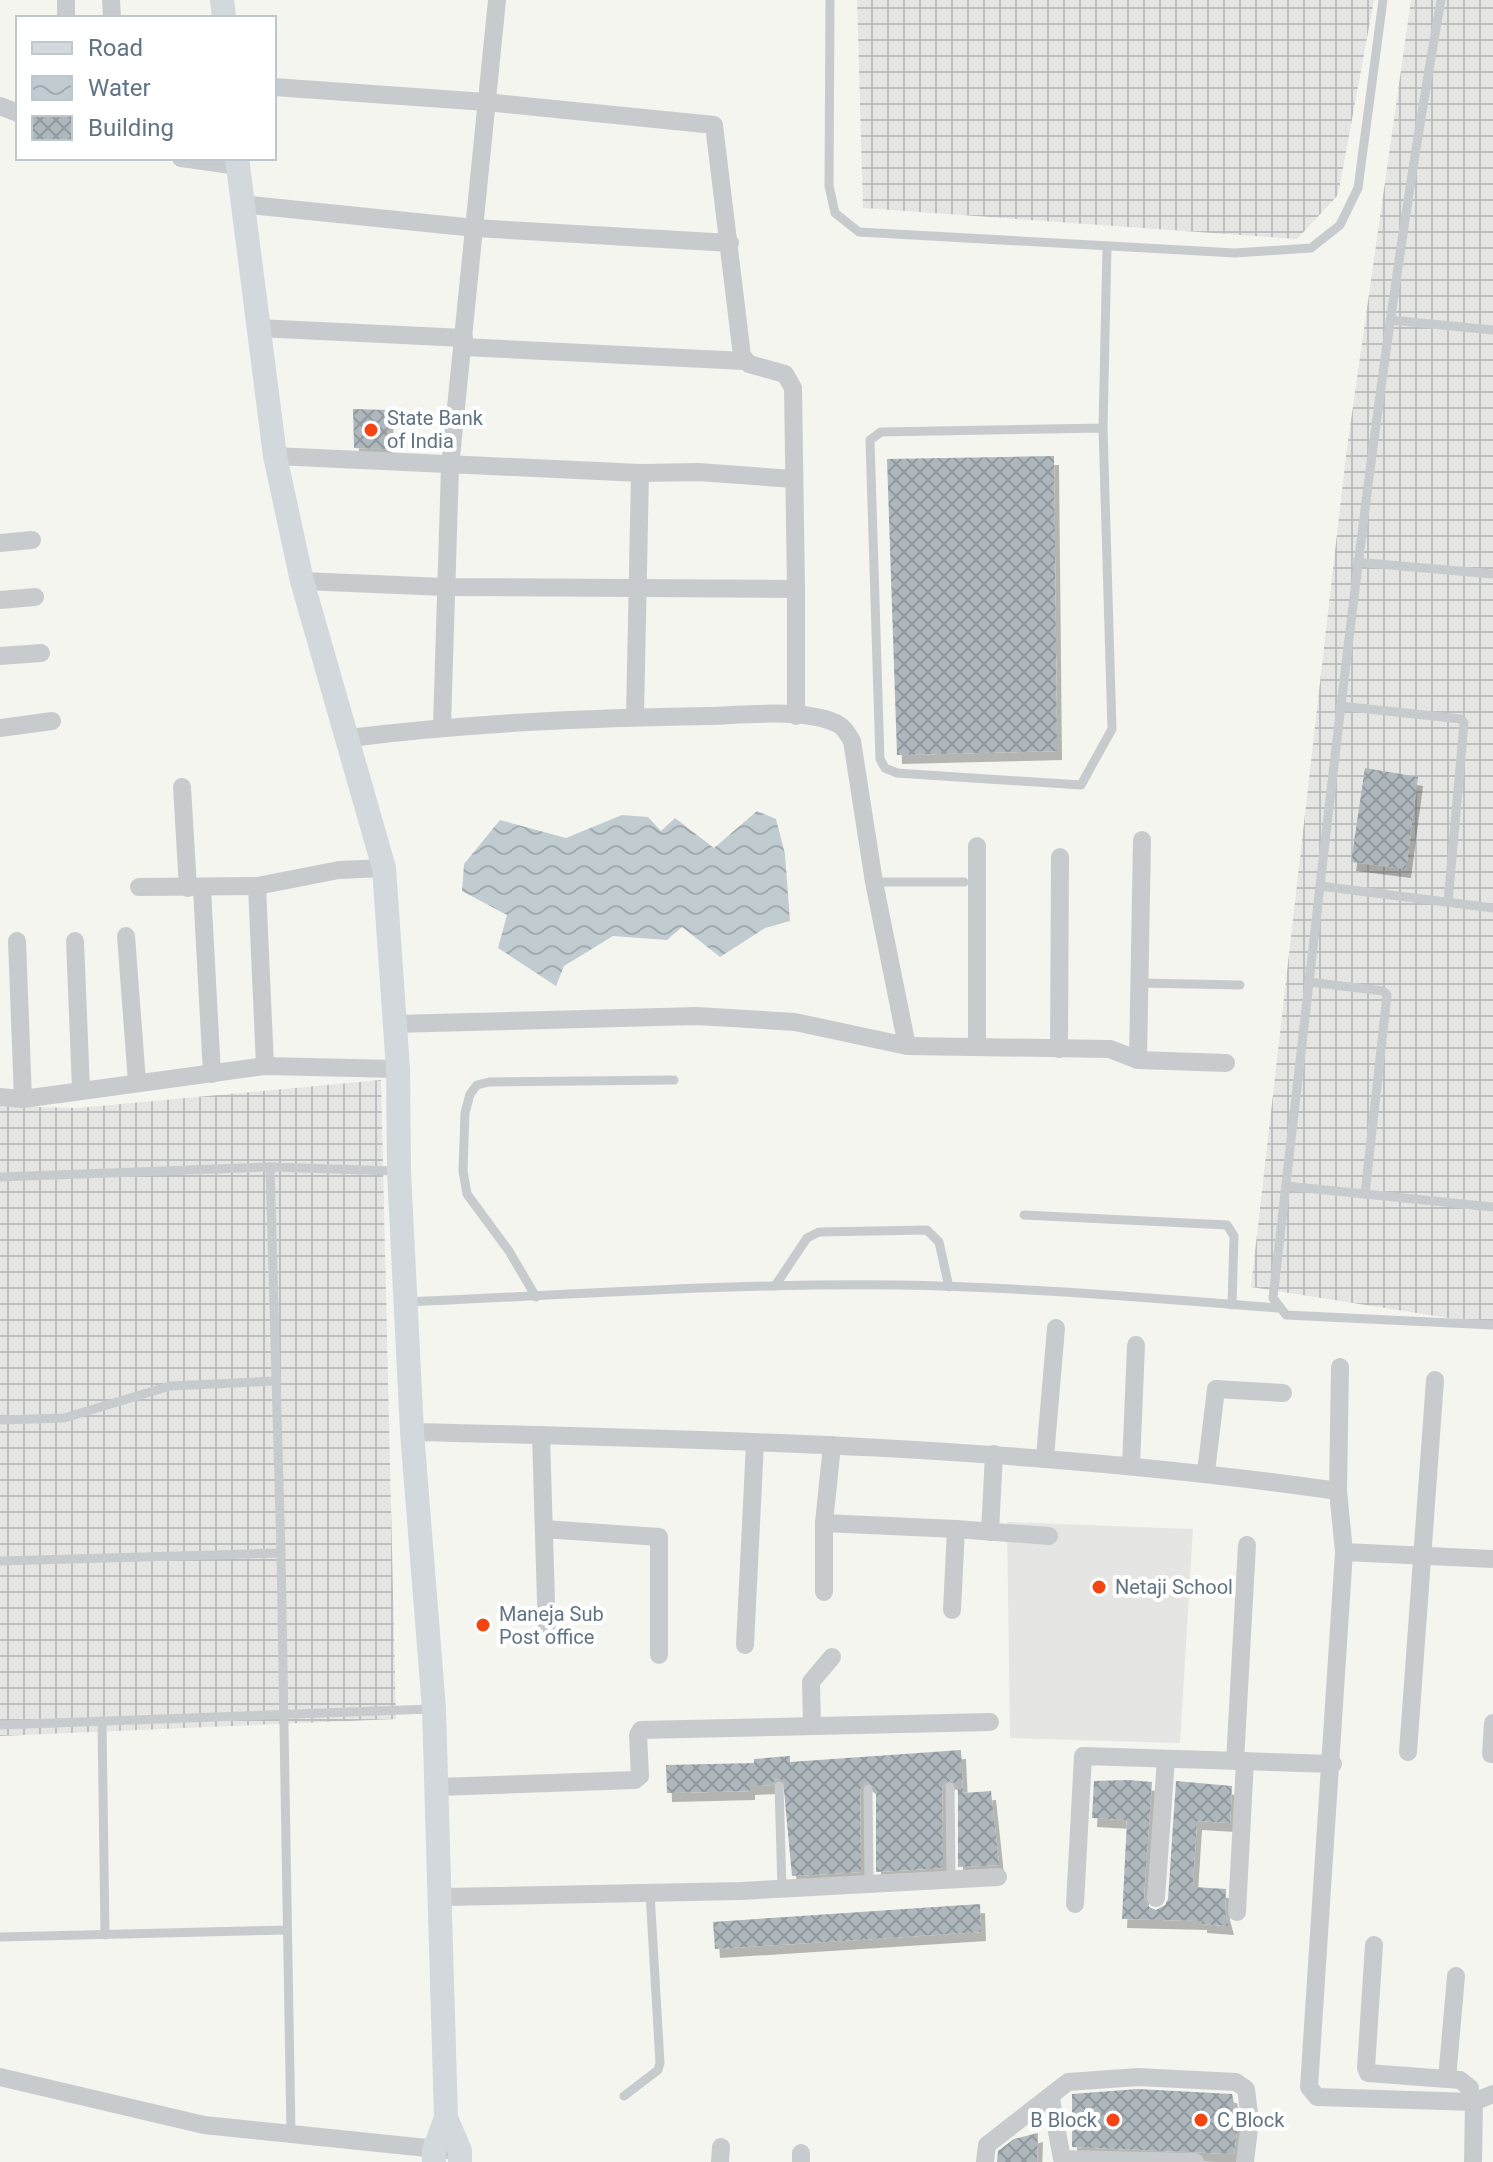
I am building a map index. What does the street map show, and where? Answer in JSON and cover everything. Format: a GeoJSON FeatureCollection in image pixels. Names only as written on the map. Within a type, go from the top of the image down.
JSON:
{"type":"FeatureCollection","features":[{"type":"Feature","properties":{"kind":"street"},"geometry":{"type":"LineString","coordinates":[[442,726],[450,467],[497,0]]}},
{"type":"Feature","properties":{"kind":"street"},"geometry":{"type":"LineString","coordinates":[[276,87],[486,102],[714,125],[744,361]]}},
{"type":"Feature","properties":{"kind":"street"},"geometry":{"type":"LineString","coordinates":[[210,160],[238,162],[275,456],[302,581],[384,868],[398,1069],[399,1171],[412,1432],[434,1709],[442,1897],[446,2118],[434,2156]]}},
{"type":"Feature","properties":{"kind":"street"},"geometry":{"type":"LineString","coordinates":[[241,204],[475,228],[730,243]]}},
{"type":"Feature","properties":{"kind":"street"},"geometry":{"type":"LineString","coordinates":[[258,328],[744,361],[785,374],[790,380],[794,479],[796,716]]}},
{"type":"Feature","properties":{"kind":"street"},"geometry":{"type":"LineString","coordinates":[[275,456],[450,467],[698,472],[794,479]]}},
{"type":"Feature","properties":{"kind":"street"},"geometry":{"type":"LineString","coordinates":[[635,717],[640,473]]}},
{"type":"Feature","properties":{"kind":"street"},"geometry":{"type":"LineString","coordinates":[[0,543],[32,540]]}},
{"type":"Feature","properties":{"kind":"street"},"geometry":{"type":"LineString","coordinates":[[302,581],[445,587],[796,589]]}},
{"type":"Feature","properties":{"kind":"street"},"geometry":{"type":"LineString","coordinates":[[0,600],[35,597]]}},
{"type":"Feature","properties":{"kind":"street"},"geometry":{"type":"LineString","coordinates":[[0,656],[41,653]]}},
{"type":"Feature","properties":{"kind":"street"},"geometry":{"type":"LineString","coordinates":[[349,738],[442,726],[635,717],[796,716],[835,723],[845,730],[852,741],[874,882],[907,1046]]}},
{"type":"Feature","properties":{"kind":"street"},"geometry":{"type":"LineString","coordinates":[[0,728],[52,721]]}},
{"type":"Feature","properties":{"kind":"street"},"geometry":{"type":"LineString","coordinates":[[182,787],[195,888],[212,1074]]}},
{"type":"Feature","properties":{"kind":"street"},"geometry":{"type":"LineString","coordinates":[[1138,1060],[1142,840]]}},
{"type":"Feature","properties":{"kind":"street"},"geometry":{"type":"LineString","coordinates":[[977,846],[977,1047]]}},
{"type":"Feature","properties":{"kind":"street"},"geometry":{"type":"LineString","coordinates":[[1059,1049],[1060,857]]}},
{"type":"Feature","properties":{"kind":"street"},"geometry":{"type":"LineString","coordinates":[[139,887],[257,886],[339,870],[384,868]]}},
{"type":"Feature","properties":{"kind":"street"},"geometry":{"type":"LineString","coordinates":[[257,886],[265,1066]]}},
{"type":"Feature","properties":{"kind":"street"},"geometry":{"type":"LineString","coordinates":[[126,936],[137,1082]]}},
{"type":"Feature","properties":{"kind":"street"},"geometry":{"type":"LineString","coordinates":[[17,941],[23,1099]]}},
{"type":"Feature","properties":{"kind":"street"},"geometry":{"type":"LineString","coordinates":[[75,941],[81,1089]]}},
{"type":"Feature","properties":{"kind":"street"},"geometry":{"type":"LineString","coordinates":[[394,1024],[697,1016],[795,1022],[907,1046],[1110,1049],[1138,1060],[1226,1063]]}},
{"type":"Feature","properties":{"kind":"street"},"geometry":{"type":"LineString","coordinates":[[0,1097],[23,1099],[265,1066],[398,1069]]}},
{"type":"Feature","properties":{"kind":"street"},"geometry":{"type":"LineString","coordinates":[[1045,1457],[1056,1328]]}},
{"type":"Feature","properties":{"kind":"street"},"geometry":{"type":"LineString","coordinates":[[1131,1465],[1136,1345]]}},
{"type":"Feature","properties":{"kind":"street"},"geometry":{"type":"LineString","coordinates":[[1340,1367],[1338,1491],[1344,1552],[1311,2093],[1317,2097],[1471,2102],[1493,2094]]}},
{"type":"Feature","properties":{"kind":"street"},"geometry":{"type":"LineString","coordinates":[[1408,1752],[1435,1380]]}},
{"type":"Feature","properties":{"kind":"street"},"geometry":{"type":"LineString","coordinates":[[1206,1472],[1216,1389],[1283,1393]]}},
{"type":"Feature","properties":{"kind":"street"},"geometry":{"type":"LineString","coordinates":[[412,1432],[832,1445],[1045,1457],[1206,1472],[1338,1491]]}},
{"type":"Feature","properties":{"kind":"street"},"geometry":{"type":"LineString","coordinates":[[541,1435],[547,1635]]}},
{"type":"Feature","properties":{"kind":"street"},"geometry":{"type":"LineString","coordinates":[[745,1645],[755,1443]]}},
{"type":"Feature","properties":{"kind":"street"},"geometry":{"type":"LineString","coordinates":[[824,1592],[824,1523],[832,1445]]}},
{"type":"Feature","properties":{"kind":"street"},"geometry":{"type":"LineString","coordinates":[[990,1532],[994,1454]]}},
{"type":"Feature","properties":{"kind":"street"},"geometry":{"type":"LineString","coordinates":[[824,1523],[1049,1536]]}},
{"type":"Feature","properties":{"kind":"street"},"geometry":{"type":"LineString","coordinates":[[544,1529],[659,1537],[659,1655]]}},
{"type":"Feature","properties":{"kind":"street"},"geometry":{"type":"LineString","coordinates":[[952,1610],[956,1529]]}},
{"type":"Feature","properties":{"kind":"street"},"geometry":{"type":"LineString","coordinates":[[1237,1912],[1247,1545]]}},
{"type":"Feature","properties":{"kind":"street"},"geometry":{"type":"LineString","coordinates":[[1344,1552],[1493,1559]]}},
{"type":"Feature","properties":{"kind":"street"},"geometry":{"type":"LineString","coordinates":[[812,1726],[811,1682],[832,1657]]}},
{"type":"Feature","properties":{"kind":"street"},"geometry":{"type":"LineString","coordinates":[[437,1787],[635,1780],[640,1776],[638,1735],[641,1730],[990,1722]]}},
{"type":"Feature","properties":{"kind":"street"},"geometry":{"type":"LineString","coordinates":[[1491,1754],[1493,1723]]}},
{"type":"Feature","properties":{"kind":"street"},"geometry":{"type":"LineString","coordinates":[[1075,1904],[1083,1756],[1333,1764]]}},
{"type":"Feature","properties":{"kind":"street"},"geometry":{"type":"LineString","coordinates":[[1156,1898],[1166,1759]]}},
{"type":"Feature","properties":{"kind":"street"},"geometry":{"type":"LineString","coordinates":[[442,1897],[650,1893],[998,1877]]}},
{"type":"Feature","properties":{"kind":"street"},"geometry":{"type":"LineString","coordinates":[[1374,1945],[1368,2073],[1466,2083],[1471,2102],[1473,2162]]}},
{"type":"Feature","properties":{"kind":"street"},"geometry":{"type":"LineString","coordinates":[[1447,2079],[1456,1976]]}},
{"type":"Feature","properties":{"kind":"street"},"geometry":{"type":"LineString","coordinates":[[0,2077],[204,2125],[434,2156],[460,2156],[446,2118]]}},
{"type":"Feature","properties":{"kind":"street"},"geometry":{"type":"LineString","coordinates":[[985,2162],[987,2145],[1051,2099],[1068,2082],[1138,2077],[1236,2082],[1246,2089],[1249,2097],[1245,2162]]}},
{"type":"Feature","properties":{"kind":"street"},"geometry":{"type":"LineString","coordinates":[[1051,2099],[1062,2160],[1195,2162]]}},
{"type":"Feature","properties":{"kind":"lane"},"geometry":{"type":"LineString","coordinates":[[830,0],[829,186],[835,213],[859,232],[1235,253],[1311,248],[1340,225],[1358,188],[1383,0]]}},
{"type":"Feature","properties":{"kind":"lane"},"geometry":{"type":"LineString","coordinates":[[1441,0],[1409,179],[1356,562],[1273,1298],[1286,1315],[1493,1325]]}},
{"type":"Feature","properties":{"kind":"lane"},"geometry":{"type":"LineString","coordinates":[[1103,428],[881,432],[870,440],[880,759],[885,768],[897,773],[1081,785],[1112,729],[1103,428],[1107,246]]}},
{"type":"Feature","properties":{"kind":"lane"},"geometry":{"type":"LineString","coordinates":[[1390,320],[1493,330]]}},
{"type":"Feature","properties":{"kind":"lane"},"geometry":{"type":"LineString","coordinates":[[1356,562],[1493,574]]}},
{"type":"Feature","properties":{"kind":"lane"},"geometry":{"type":"LineString","coordinates":[[1340,706],[1461,719],[1464,723],[1448,902]]}},
{"type":"Feature","properties":{"kind":"lane"},"geometry":{"type":"LineString","coordinates":[[874,882],[964,882]]}},
{"type":"Feature","properties":{"kind":"lane"},"geometry":{"type":"LineString","coordinates":[[1320,886],[1493,908]]}},
{"type":"Feature","properties":{"kind":"lane"},"geometry":{"type":"LineString","coordinates":[[1309,982],[1383,991],[1387,995],[1365,1194]]}},
{"type":"Feature","properties":{"kind":"lane"},"geometry":{"type":"LineString","coordinates":[[1139,983],[1240,985]]}},
{"type":"Feature","properties":{"kind":"lane"},"geometry":{"type":"LineString","coordinates":[[536,1297],[509,1251],[467,1194],[463,1171],[465,1113],[470,1094],[477,1085],[489,1082],[674,1080]]}},
{"type":"Feature","properties":{"kind":"lane"},"geometry":{"type":"LineString","coordinates":[[0,1177],[270,1167],[399,1171]]}},
{"type":"Feature","properties":{"kind":"lane"},"geometry":{"type":"LineString","coordinates":[[270,1167],[281,1553],[291,2136]]}},
{"type":"Feature","properties":{"kind":"lane"},"geometry":{"type":"LineString","coordinates":[[1286,1186],[1493,1207]]}},
{"type":"Feature","properties":{"kind":"lane"},"geometry":{"type":"LineString","coordinates":[[1024,1215],[1227,1225],[1234,1236],[1232,1305]]}},
{"type":"Feature","properties":{"kind":"lane"},"geometry":{"type":"LineString","coordinates":[[775,1286],[807,1238],[819,1232],[850,1229],[927,1230],[939,1242],[949,1287]]}},
{"type":"Feature","properties":{"kind":"lane"},"geometry":{"type":"LineString","coordinates":[[405,1302],[775,1286],[949,1287],[1278,1308]]}},
{"type":"Feature","properties":{"kind":"lane"},"geometry":{"type":"LineString","coordinates":[[0,1420],[64,1418],[170,1386],[276,1381]]}},
{"type":"Feature","properties":{"kind":"lane"},"geometry":{"type":"LineString","coordinates":[[0,1561],[281,1553]]}},
{"type":"Feature","properties":{"kind":"lane"},"geometry":{"type":"LineString","coordinates":[[0,1725],[283,1717],[434,1709]]}},
{"type":"Feature","properties":{"kind":"lane"},"geometry":{"type":"LineString","coordinates":[[102,1721],[105,1935]]}},
{"type":"Feature","properties":{"kind":"lane"},"geometry":{"type":"LineString","coordinates":[[779,1786],[782,1888]]}},
{"type":"Feature","properties":{"kind":"lane"},"geometry":{"type":"LineString","coordinates":[[950,1787],[951,1878]]}},
{"type":"Feature","properties":{"kind":"lane"},"geometry":{"type":"LineString","coordinates":[[868,1789],[869,1883]]}},
{"type":"Feature","properties":{"kind":"lane"},"geometry":{"type":"LineString","coordinates":[[624,2096],[658,2070],[660,2063],[650,1893]]}},
{"type":"Feature","properties":{"kind":"lane"},"geometry":{"type":"LineString","coordinates":[[0,1937],[287,1930]]}},
{"type":"Feature","properties":{"kind":"shaded area"},"geometry":{"type":"Polygon","coordinates":[[[857,0],[1374,0],[1338,195],[1297,239],[863,208],[857,0]]]}},
{"type":"Feature","properties":{"kind":"shaded area"},"geometry":{"type":"Polygon","coordinates":[[[1411,0],[1493,0],[1493,1325],[1251,1287],[1346,455],[1411,0]]]}},
{"type":"Feature","properties":{"kind":"shaded area"},"geometry":{"type":"Polygon","coordinates":[[[381,1080],[396,1719],[0,1736],[0,1106],[78,1108],[381,1080]]]}},
{"type":"Feature","properties":{"kind":"shaded area","name":"Netaji School"},"geometry":{"type":"Polygon","coordinates":[[[1007,1522],[1193,1529],[1180,1743],[1010,1738],[1007,1522]]]}},
{"type":"Feature","properties":{"kind":"water"},"geometry":{"type":"Polygon","coordinates":[[[757,811],[776,819],[785,854],[790,921],[765,928],[720,957],[682,927],[667,940],[613,936],[564,966],[556,986],[498,948],[507,915],[462,891],[464,864],[500,820],[566,838],[622,815],[648,817],[661,831],[675,818],[714,848],[757,811]]]}},
{"type":"Feature","properties":{"kind":"building","name":"State Bank of India"},"geometry":{"type":"Polygon","coordinates":[[[353,409],[389,410],[387,449],[354,448],[353,409]]]}},
{"type":"Feature","properties":{"kind":"building"},"geometry":{"type":"Polygon","coordinates":[[[1054,456],[1057,751],[897,755],[887,459],[1054,456]]]}},
{"type":"Feature","properties":{"kind":"building"},"geometry":{"type":"Polygon","coordinates":[[[1365,768],[1418,777],[1406,869],[1351,862],[1365,768]]]}},
{"type":"Feature","properties":{"kind":"building"},"geometry":{"type":"Polygon","coordinates":[[[961,1750],[963,1793],[991,1791],[999,1865],[958,1867],[958,1787],[951,1780],[942,1787],[943,1868],[876,1872],[876,1789],[867,1782],[860,1789],[861,1872],[792,1876],[783,1780],[776,1779],[772,1785],[750,1786],[750,1791],[667,1793],[666,1765],[754,1763],[754,1759],[790,1756],[790,1762],[961,1750]]]}},
{"type":"Feature","properties":{"kind":"building"},"geometry":{"type":"Polygon","coordinates":[[[1094,1781],[1152,1782],[1144,1897],[1149,1907],[1156,1910],[1168,1899],[1176,1781],[1232,1786],[1230,1823],[1197,1821],[1193,1883],[1194,1887],[1226,1889],[1225,1911],[1229,1926],[1202,1924],[1202,1921],[1122,1919],[1127,1820],[1092,1818],[1094,1781]]]}},
{"type":"Feature","properties":{"kind":"building"},"geometry":{"type":"Polygon","coordinates":[[[980,1904],[981,1932],[715,1949],[713,1922],[980,1904]]]}},
{"type":"Feature","properties":{"kind":"building"},"geometry":{"type":"Polygon","coordinates":[[[1138,2089],[1232,2094],[1238,2121],[1234,2154],[1072,2147],[1072,2094],[1138,2089]]]}},
{"type":"Feature","properties":{"kind":"building"},"geometry":{"type":"Polygon","coordinates":[[[1038,2133],[1037,2162],[997,2162],[998,2151],[1014,2139],[1038,2133]]]}},
{"type":"Feature","properties":{"kind":"place","name":"State Bank of India"},"geometry":{"type":"Point","coordinates":[371,430]}},
{"type":"Feature","properties":{"kind":"place","name":"Netaji School"},"geometry":{"type":"Point","coordinates":[1099,1587]}},
{"type":"Feature","properties":{"kind":"place","name":"Maneja Sub Post office"},"geometry":{"type":"Point","coordinates":[483,1625]}},
{"type":"Feature","properties":{"kind":"place","name":"B Block"},"geometry":{"type":"Point","coordinates":[1113,2120]}},
{"type":"Feature","properties":{"kind":"place","name":"C Block"},"geometry":{"type":"Point","coordinates":[1201,2120]}}]}
